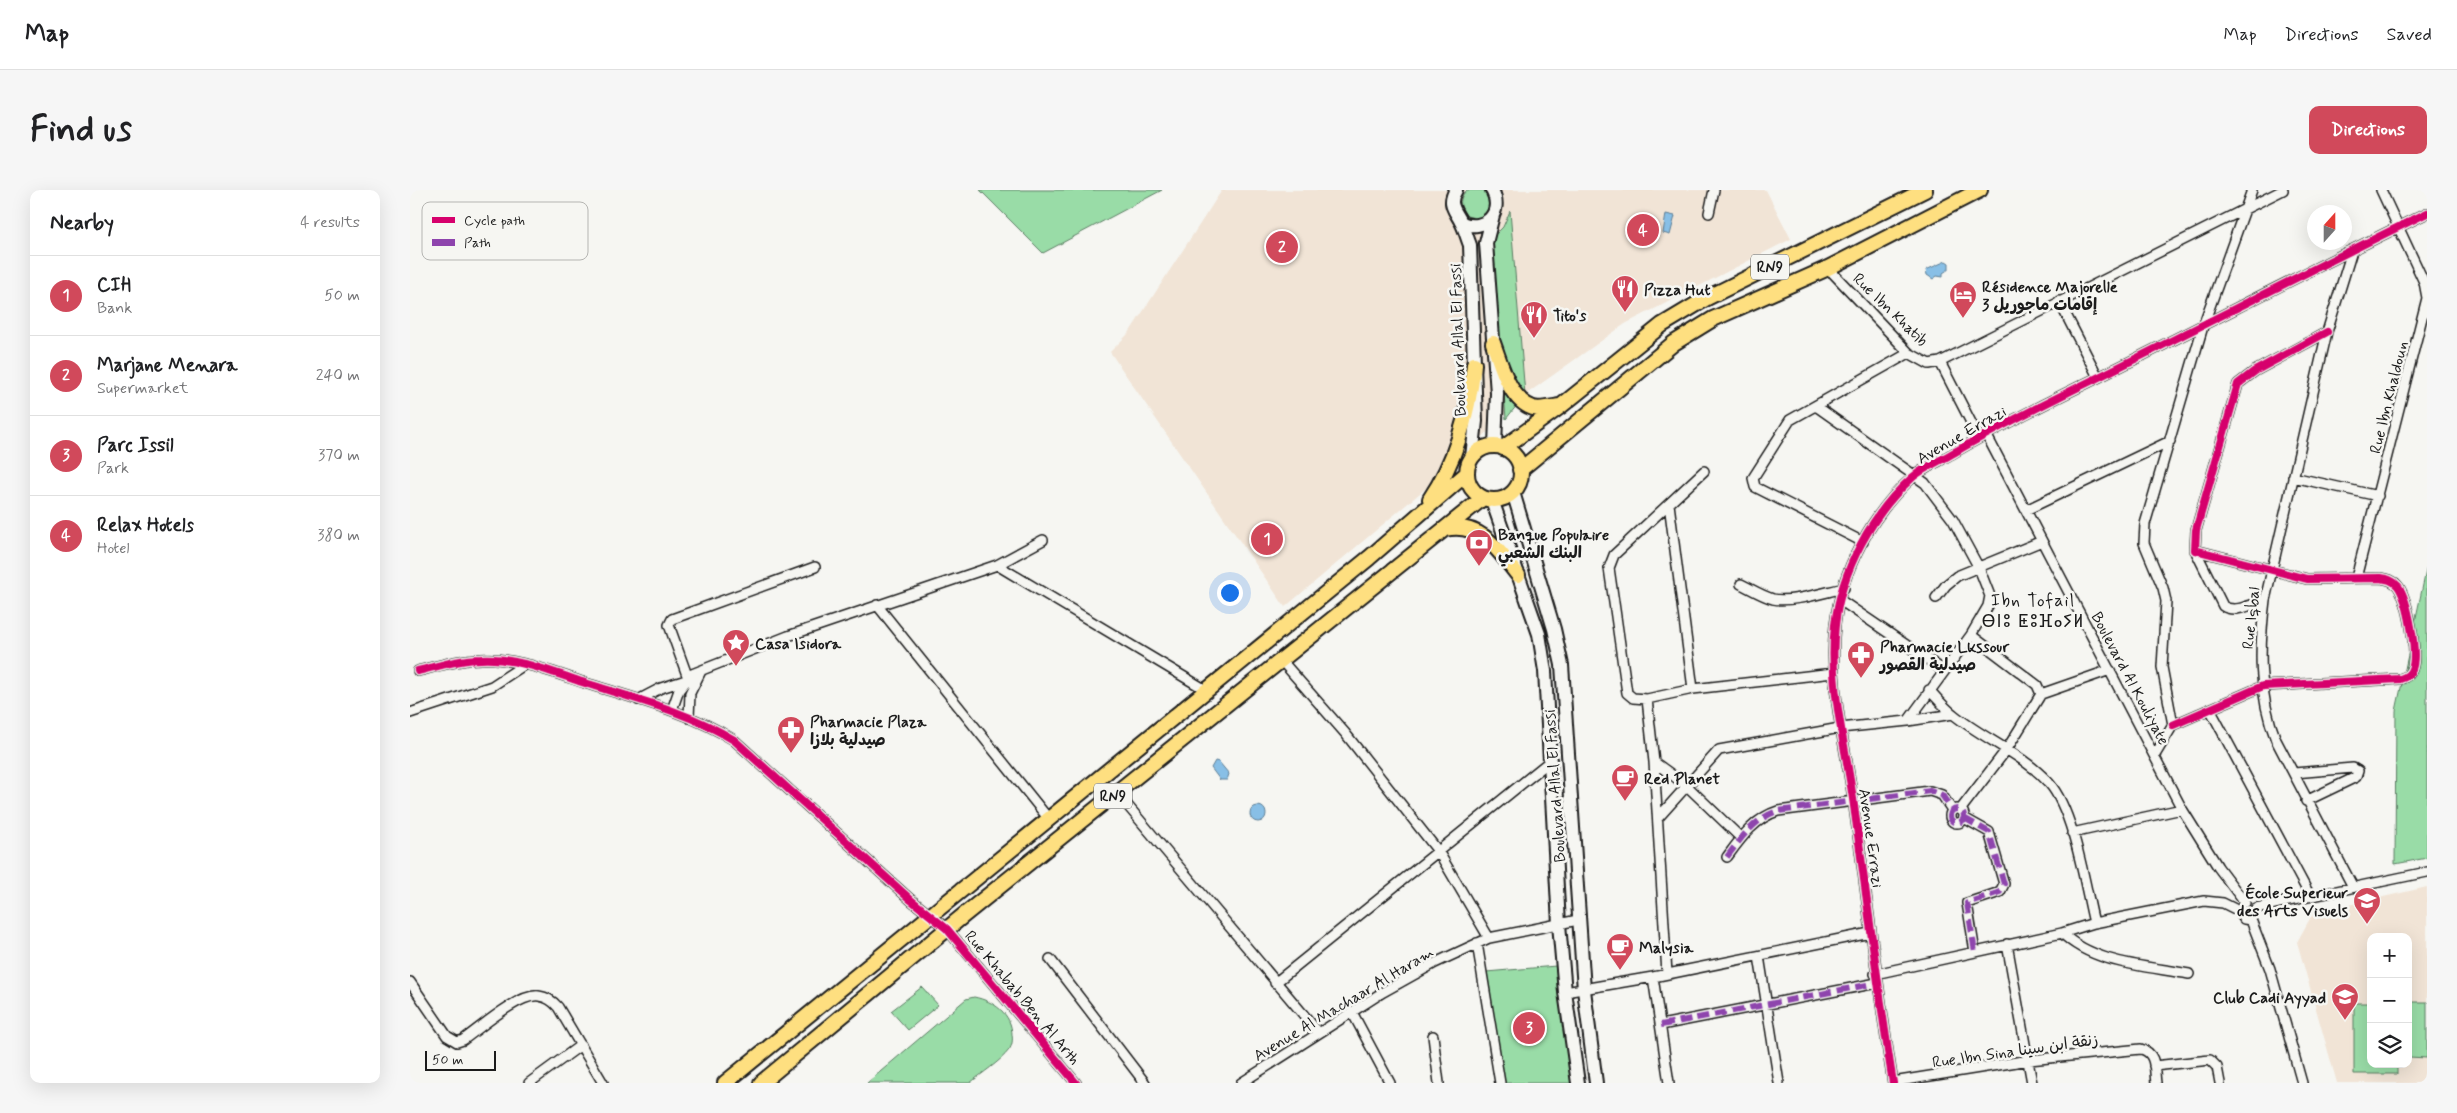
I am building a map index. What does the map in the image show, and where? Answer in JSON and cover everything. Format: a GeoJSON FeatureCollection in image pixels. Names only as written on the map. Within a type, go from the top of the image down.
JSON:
{"type":"FeatureCollection","features":[{"type":"Feature","properties":{"kind":"main road","name":"Boulevard Allal El Fassi"},"geometry":{"type":"LineString","coordinates":[[1456,190],[1451,200],[1451,208],[1462,223],[1470,245],[1476,421],[1472,457]]}},
{"type":"Feature","properties":{"kind":"main road","name":"Boulevard Allal El Fassi"},"geometry":{"type":"LineString","coordinates":[[1492,190],[1497,201],[1486,243],[1499,447]]}},
{"type":"Feature","properties":{"kind":"main road","name":"RN9"},"geometry":{"type":"LineString","coordinates":[[1472,457],[1479,451],[1499,447],[1561,406],[1662,325],[1700,302],[1926,190]]}},
{"type":"Feature","properties":{"kind":"main road","name":"RN9"},"geometry":{"type":"LineString","coordinates":[[1520,470],[1674,343],[1713,319],[1828,268],[1980,190]]}},
{"type":"Feature","properties":{"kind":"main road"},"geometry":{"type":"LineString","coordinates":[[1462,223],[1470,226],[1479,226],[1487,222],[1493,215]]}},
{"type":"Feature","properties":{"kind":"main road"},"geometry":{"type":"LineString","coordinates":[[1493,343],[1509,383],[1521,401],[1534,409],[1561,406]]}},
{"type":"Feature","properties":{"kind":"main road"},"geometry":{"type":"LineString","coordinates":[[1419,514],[1448,471],[1460,438],[1467,410],[1474,364]]}},
{"type":"Feature","properties":{"kind":"main road"},"geometry":{"type":"LineString","coordinates":[[1499,447],[1515,457],[1520,470],[1518,486],[1513,492]]}},
{"type":"Feature","properties":{"kind":"main road"},"geometry":{"type":"LineString","coordinates":[[1472,457],[1466,474],[1471,487],[1488,499]]}},
{"type":"Feature","properties":{"kind":"main road","name":"RN9"},"geometry":{"type":"LineString","coordinates":[[725,1083],[1206,690],[1466,474]]}},
{"type":"Feature","properties":{"kind":"main road","name":"Boulevard Allal El Fassi"},"geometry":{"type":"LineString","coordinates":[[1513,492],[1554,629],[1562,665],[1578,920],[1584,990],[1596,1083]]}},
{"type":"Feature","properties":{"kind":"main road","name":"RN9"},"geometry":{"type":"LineString","coordinates":[[761,1083],[947,929],[1445,529],[1488,499],[1507,497],[1513,492]]}},
{"type":"Feature","properties":{"kind":"main road","name":"Boulevard Allal El Fassi"},"geometry":{"type":"LineString","coordinates":[[1488,499],[1518,575],[1540,643],[1545,677],[1559,924],[1565,992],[1578,1083]]}},
{"type":"Feature","properties":{"kind":"main road"},"geometry":{"type":"LineString","coordinates":[[1445,529],[1464,528],[1482,534],[1518,575]]}},
{"type":"Feature","properties":{"kind":"street"},"geometry":{"type":"LineString","coordinates":[[1709,213],[1714,190]]}},
{"type":"Feature","properties":{"kind":"street"},"geometry":{"type":"LineString","coordinates":[[2173,725],[2162,667],[2166,601],[2163,588],[2144,543],[2143,535],[2204,324],[2252,190]]}},
{"type":"Feature","properties":{"kind":"street"},"geometry":{"type":"LineString","coordinates":[[1940,362],[2283,190]]}},
{"type":"Feature","properties":{"kind":"street","name":"Rue Ibn Khaldoun"},"geometry":{"type":"LineString","coordinates":[[2356,578],[2427,298],[2424,282],[2400,226],[2381,190]]}},
{"type":"Feature","properties":{"kind":"street","name":"Avenue Errazi"},"geometry":{"type":"LineString","coordinates":[[1893,1083],[1876,978],[1854,802],[1840,728],[1834,673],[1835,625],[1840,600],[1863,542],[1891,501],[1915,476],[1982,436],[2427,213]]}},
{"type":"Feature","properties":{"kind":"street","name":"Rue Iqbal"},"geometry":{"type":"LineString","coordinates":[[2352,251],[2327,332],[2265,600],[2262,626],[2263,686],[2272,730],[2306,801],[2353,887]]}},
{"type":"Feature","properties":{"kind":"street","name":"Rue Ibn Khatib"},"geometry":{"type":"LineString","coordinates":[[1828,268],[1910,353],[1929,364],[1940,362],[1982,436]]}},
{"type":"Feature","properties":{"kind":"street"},"geometry":{"type":"LineString","coordinates":[[2059,301],[2098,377]]}},
{"type":"Feature","properties":{"kind":"street"},"geometry":{"type":"LineString","coordinates":[[2265,600],[2231,610],[2223,606],[2195,550],[2196,530],[2238,384],[2255,372],[2327,332]]}},
{"type":"Feature","properties":{"kind":"street"},"geometry":{"type":"LineString","coordinates":[[1863,542],[1755,487],[1752,483],[1753,478],[1784,425],[1790,420],[1910,353]]}},
{"type":"Feature","properties":{"kind":"street"},"geometry":{"type":"LineString","coordinates":[[1816,406],[1925,483],[1942,502],[1979,568],[1990,596],[1990,601],[1970,635],[1908,721]]}},
{"type":"Feature","properties":{"kind":"street","name":"Boulevard Al Kouliyate"},"geometry":{"type":"LineString","coordinates":[[1982,436],[2026,510],[2182,809],[2218,867],[2245,903]]}},
{"type":"Feature","properties":{"kind":"street"},"geometry":{"type":"LineString","coordinates":[[2026,510],[2170,441]]}},
{"type":"Feature","properties":{"kind":"street"},"geometry":{"type":"LineString","coordinates":[[1704,471],[1614,555],[1609,568],[1627,693],[1633,698],[1647,699],[1693,689],[1834,673]]}},
{"type":"Feature","properties":{"kind":"street"},"geometry":{"type":"LineString","coordinates":[[2293,477],[2378,496]]}},
{"type":"Feature","properties":{"kind":"street"},"geometry":{"type":"LineString","coordinates":[[1669,504],[1693,689]]}},
{"type":"Feature","properties":{"kind":"street"},"geometry":{"type":"LineString","coordinates":[[638,700],[661,688],[687,679],[701,671],[788,636],[997,565],[1043,540]]}},
{"type":"Feature","properties":{"kind":"street"},"geometry":{"type":"LineString","coordinates":[[1936,598],[1950,580],[2042,541]]}},
{"type":"Feature","properties":{"kind":"street"},"geometry":{"type":"LineString","coordinates":[[2155,756],[2173,725],[2263,686],[2392,680],[2408,676],[2414,660],[2406,606],[2398,586],[2391,580],[2356,578],[2307,579],[2195,550]]}},
{"type":"Feature","properties":{"kind":"street"},"geometry":{"type":"LineString","coordinates":[[997,565],[1206,690]]}},
{"type":"Feature","properties":{"kind":"street"},"geometry":{"type":"LineString","coordinates":[[687,679],[669,625],[672,619],[815,567]]}},
{"type":"Feature","properties":{"kind":"street"},"geometry":{"type":"LineString","coordinates":[[1741,584],[1761,595],[1780,600],[1844,588]]}},
{"type":"Feature","properties":{"kind":"street"},"geometry":{"type":"LineString","coordinates":[[1840,600],[1943,670]]}},
{"type":"Feature","properties":{"kind":"street"},"geometry":{"type":"LineString","coordinates":[[878,605],[1048,818]]}},
{"type":"Feature","properties":{"kind":"street"},"geometry":{"type":"LineString","coordinates":[[1970,635],[2032,681],[2041,694]]}},
{"type":"Feature","properties":{"kind":"street","name":"Rue Khabab Ben Al Arth"},"geometry":{"type":"LineString","coordinates":[[418,670],[441,664],[482,658],[524,665],[672,710],[734,740],[930,916],[947,929],[1076,1083]]}},
{"type":"Feature","properties":{"kind":"street"},"geometry":{"type":"LineString","coordinates":[[1281,660],[1345,733],[1438,851],[1489,938]]}},
{"type":"Feature","properties":{"kind":"street"},"geometry":{"type":"LineString","coordinates":[[410,713],[492,686],[524,665]]}},
{"type":"Feature","properties":{"kind":"street"},"geometry":{"type":"LineString","coordinates":[[1959,813],[2007,749],[2041,694],[2110,670]]}},
{"type":"Feature","properties":{"kind":"street"},"geometry":{"type":"LineString","coordinates":[[689,718],[690,693],[701,671]]}},
{"type":"Feature","properties":{"kind":"street"},"geometry":{"type":"LineString","coordinates":[[672,710],[679,690],[687,679]]}},
{"type":"Feature","properties":{"kind":"street"},"geometry":{"type":"LineString","coordinates":[[1929,690],[1953,714],[2007,749],[2048,782],[2060,800],[2072,833],[2094,923]]}},
{"type":"Feature","properties":{"kind":"street"},"geometry":{"type":"LineString","coordinates":[[1647,699],[1654,762],[1667,974]]}},
{"type":"Feature","properties":{"kind":"street"},"geometry":{"type":"LineString","coordinates":[[2210,709],[2310,896]]}},
{"type":"Feature","properties":{"kind":"street"},"geometry":{"type":"LineString","coordinates":[[1658,818],[1719,750],[1840,728],[1953,714]]}},
{"type":"Feature","properties":{"kind":"street"},"geometry":{"type":"LineString","coordinates":[[1276,983],[1550,761]]}},
{"type":"Feature","properties":{"kind":"street"},"geometry":{"type":"LineString","coordinates":[[1654,762],[1686,785],[1740,838]]}},
{"type":"Feature","properties":{"kind":"street"},"geometry":{"type":"LineString","coordinates":[[2294,773],[2352,768],[2358,771],[2356,777],[2306,801]]}},
{"type":"Feature","properties":{"kind":"street"},"geometry":{"type":"LineString","coordinates":[[1727,857],[1740,838],[1765,815],[1778,811],[1930,791],[1942,795],[1959,813],[1988,832],[2004,884],[2000,892],[1967,903],[1975,952]]}},
{"type":"Feature","properties":{"kind":"street"},"geometry":{"type":"LineString","coordinates":[[1117,793],[1319,1033]]}},
{"type":"Feature","properties":{"kind":"street"},"geometry":{"type":"LineString","coordinates":[[2072,833],[2182,809]]}},
{"type":"Feature","properties":{"kind":"street"},"geometry":{"type":"LineString","coordinates":[[2256,908],[2427,872]]}},
{"type":"Feature","properties":{"kind":"street"},"geometry":{"type":"LineString","coordinates":[[1661,1025],[1767,1004],[2007,944],[2062,933],[2094,923],[2212,901],[2223,902],[2239,911],[2241,917],[2251,920]]}},
{"type":"Feature","properties":{"kind":"street"},"geometry":{"type":"LineString","coordinates":[[2239,911],[2245,903],[2252,903],[2256,908],[2256,915],[2251,920]]}},
{"type":"Feature","properties":{"kind":"street","name":"Avenue Al Machaar Al Haram"},"geometry":{"type":"LineString","coordinates":[[1241,1083],[1352,1012],[1435,963],[1489,938],[1578,920]]}},
{"type":"Feature","properties":{"kind":"street"},"geometry":{"type":"LineString","coordinates":[[2251,920],[2270,969],[2302,1083]]}},
{"type":"Feature","properties":{"kind":"street"},"geometry":{"type":"LineString","coordinates":[[1565,992],[1653,977],[1870,933]]}},
{"type":"Feature","properties":{"kind":"street"},"geometry":{"type":"LineString","coordinates":[[2062,933],[2073,944],[2091,954],[2189,974]]}},
{"type":"Feature","properties":{"kind":"street"},"geometry":{"type":"LineString","coordinates":[[1477,943],[1500,1083]]}},
{"type":"Feature","properties":{"kind":"street"},"geometry":{"type":"LineString","coordinates":[[2007,944],[2032,1083]]}},
{"type":"Feature","properties":{"kind":"street"},"geometry":{"type":"LineString","coordinates":[[1759,956],[1779,1083]]}},
{"type":"Feature","properties":{"kind":"street"},"geometry":{"type":"LineString","coordinates":[[1050,959],[1145,1083]]}},
{"type":"Feature","properties":{"kind":"street"},"geometry":{"type":"LineString","coordinates":[[1653,977],[1670,1083]]}},
{"type":"Feature","properties":{"kind":"street"},"geometry":{"type":"LineString","coordinates":[[410,982],[452,1040],[463,1040],[523,998],[538,995],[552,1001],[558,1007],[603,1083]]}},
{"type":"Feature","properties":{"kind":"street"},"geometry":{"type":"LineString","coordinates":[[1352,1012],[1390,1083]]}},
{"type":"Feature","properties":{"kind":"street"},"geometry":{"type":"LineString","coordinates":[[1433,1036],[1439,1083]]}},
{"type":"Feature","properties":{"kind":"street"},"geometry":{"type":"LineString","coordinates":[[529,1083],[581,1045]]}},
{"type":"Feature","properties":{"kind":"street","name":"Rue Ibn Sina زنقة ابن سينا"},"geometry":{"type":"LineString","coordinates":[[1893,1083],[2029,1060],[2141,1049],[2151,1054],[2154,1066]]}},
{"type":"Feature","properties":{"kind":"street"},"geometry":{"type":"LineString","coordinates":[[2156,1083],[2154,1066],[2210,1060],[2217,1067],[2220,1083]]}},
{"type":"Feature","properties":{"kind":"shaded area"},"geometry":{"type":"Polygon","coordinates":[[[1222,190],[1766,190],[1791,239],[1625,324],[1525,395],[1458,461],[1285,607],[1110,352],[1129,333],[1222,190]]]}},
{"type":"Feature","properties":{"kind":"shaded area"},"geometry":{"type":"Polygon","coordinates":[[[2427,887],[2427,1083],[2337,1083],[2297,942],[2313,913],[2427,887]]]}},
{"type":"Feature","properties":{"kind":"green space"},"geometry":{"type":"Polygon","coordinates":[[[980,190],[1162,190],[1043,253],[980,190]]]}},
{"type":"Feature","properties":{"kind":"green space"},"geometry":{"type":"Polygon","coordinates":[[[1467,190],[1487,190],[1491,194],[1490,213],[1479,219],[1467,216],[1462,210],[1461,200],[1467,190]]]}},
{"type":"Feature","properties":{"kind":"green space"},"geometry":{"type":"Polygon","coordinates":[[[1510,211],[1525,395],[1506,419],[1492,238],[1503,227],[1510,211]]]}},
{"type":"Feature","properties":{"kind":"green space"},"geometry":{"type":"Polygon","coordinates":[[[2427,566],[2427,858],[2395,864],[2396,711],[2427,566]]]}},
{"type":"Feature","properties":{"kind":"green space"},"geometry":{"type":"Polygon","coordinates":[[[1556,966],[1572,1083],[1501,1083],[1486,972],[1556,966]]]}},
{"type":"Feature","properties":{"kind":"green space"},"geometry":{"type":"Polygon","coordinates":[[[922,987],[938,1005],[908,1030],[891,1011],[922,987]]]}},
{"type":"Feature","properties":{"kind":"green space"},"geometry":{"type":"Polygon","coordinates":[[[974,997],[995,1005],[1009,1021],[1012,1039],[1011,1047],[996,1063],[970,1083],[867,1083],[966,999],[974,997]]]}},
{"type":"Feature","properties":{"kind":"green space"},"geometry":{"type":"Polygon","coordinates":[[[2412,1002],[2427,1002],[2427,1058],[2412,1057],[2412,1002]]]}},
{"type":"Feature","properties":{"kind":"green space"},"geometry":{"type":"Polygon","coordinates":[[[2354,1003],[2367,1003],[2367,1068],[2397,1068],[2397,1074],[2354,1074],[2354,1003]]]}},
{"type":"Feature","properties":{"kind":"water"},"geometry":{"type":"Polygon","coordinates":[[[1666,214],[1675,216],[1670,235],[1663,233],[1666,214]]]}},
{"type":"Feature","properties":{"kind":"water"},"geometry":{"type":"Polygon","coordinates":[[[1946,261],[1949,263],[1949,269],[1943,273],[1943,277],[1937,276],[1933,279],[1927,275],[1926,270],[1946,261]]]}},
{"type":"Feature","properties":{"kind":"water"},"geometry":{"type":"Polygon","coordinates":[[[1215,761],[1219,762],[1229,774],[1227,780],[1220,780],[1211,768],[1215,761]]]}},
{"type":"Feature","properties":{"kind":"water"},"geometry":{"type":"Polygon","coordinates":[[[1258,806],[1264,808],[1266,814],[1264,820],[1258,822],[1252,820],[1250,814],[1252,808],[1258,806]]]}},
{"type":"Feature","properties":{"kind":"marked path"},"geometry":{"type":"LineString","coordinates":[[1727,857],[1755,824],[1762,818],[1778,811],[1930,791],[1942,795],[1952,810]]}},
{"type":"Feature","properties":{"kind":"marked path"},"geometry":{"type":"LineString","coordinates":[[1954,809],[1960,809],[1964,816],[1960,823],[1954,823],[1950,819],[1950,813],[1954,809]]}},
{"type":"Feature","properties":{"kind":"marked path"},"geometry":{"type":"LineString","coordinates":[[1964,818],[1989,832],[2004,884],[2000,892],[1967,903],[1975,952]]}},
{"type":"Feature","properties":{"kind":"marked path"},"geometry":{"type":"LineString","coordinates":[[1661,1025],[1877,983]]}},
{"type":"Feature","properties":{"kind":"cycle path"},"geometry":{"type":"LineString","coordinates":[[1893,1083],[1851,783],[1839,716],[1833,648],[1838,605],[1844,584],[1861,544],[1872,525],[1898,491],[1913,477],[1990,432],[2427,213]]}},
{"type":"Feature","properties":{"kind":"cycle path"},"geometry":{"type":"LineString","coordinates":[[2173,725],[2263,686],[2400,679],[2408,676],[2412,669],[2414,651],[2411,627],[2402,593],[2392,581],[2381,578],[2307,579],[2195,550],[2196,530],[2238,384],[2255,371],[2327,332]]}},
{"type":"Feature","properties":{"kind":"cycle path"},"geometry":{"type":"LineString","coordinates":[[418,671],[473,659],[507,660],[548,670],[662,707],[717,730],[734,740],[911,900],[947,929],[1076,1083]]}},
{"type":"Feature","properties":{"kind":"place","name":"Relax Hotels"},"geometry":{"type":"Point","coordinates":[1643,230]}},
{"type":"Feature","properties":{"kind":"place","name":"Marjane Menara"},"geometry":{"type":"Point","coordinates":[1282,247]}},
{"type":"Feature","properties":{"kind":"place","name":"Pizza Hut"},"geometry":{"type":"Point","coordinates":[1625,313]}},
{"type":"Feature","properties":{"kind":"place","name":"Résidence Majorelle إقامات ماجوريل 3"},"geometry":{"type":"Point","coordinates":[1963,319]}},
{"type":"Feature","properties":{"kind":"place","name":"Tito's"},"geometry":{"type":"Point","coordinates":[1534,339]}},
{"type":"Feature","properties":{"kind":"place","name":"CIH"},"geometry":{"type":"Point","coordinates":[1267,539]}},
{"type":"Feature","properties":{"kind":"place","name":"Banque Populaire البنك الشعبي"},"geometry":{"type":"Point","coordinates":[1479,567]}},
{"type":"Feature","properties":{"kind":"place","name":"Casa Isidora"},"geometry":{"type":"Point","coordinates":[736,667]}},
{"type":"Feature","properties":{"kind":"place","name":"Pharmacie Lkssour صيدلية القصور"},"geometry":{"type":"Point","coordinates":[1861,679]}},
{"type":"Feature","properties":{"kind":"place","name":"Pharmacie Plaza صيدلية بلازا"},"geometry":{"type":"Point","coordinates":[791,754]}},
{"type":"Feature","properties":{"kind":"place","name":"Red Planet"},"geometry":{"type":"Point","coordinates":[1625,802]}},
{"type":"Feature","properties":{"kind":"place","name":"École Superieur des Arts Visuels"},"geometry":{"type":"Point","coordinates":[2367,925]}},
{"type":"Feature","properties":{"kind":"place","name":"Malysia"},"geometry":{"type":"Point","coordinates":[1620,971]}},
{"type":"Feature","properties":{"kind":"place","name":"Club Cadi Ayyad"},"geometry":{"type":"Point","coordinates":[2345,1021]}},
{"type":"Feature","properties":{"kind":"place","name":"Parc Issil"},"geometry":{"type":"Point","coordinates":[1529,1028]}},
{"type":"Feature","properties":{"kind":"district","name":"Ibn Tofail ⴱⵏⵓ ⵟⵓⴼⴰⵢⵍ"},"geometry":{"type":"Point","coordinates":[2033,610]}}]}
